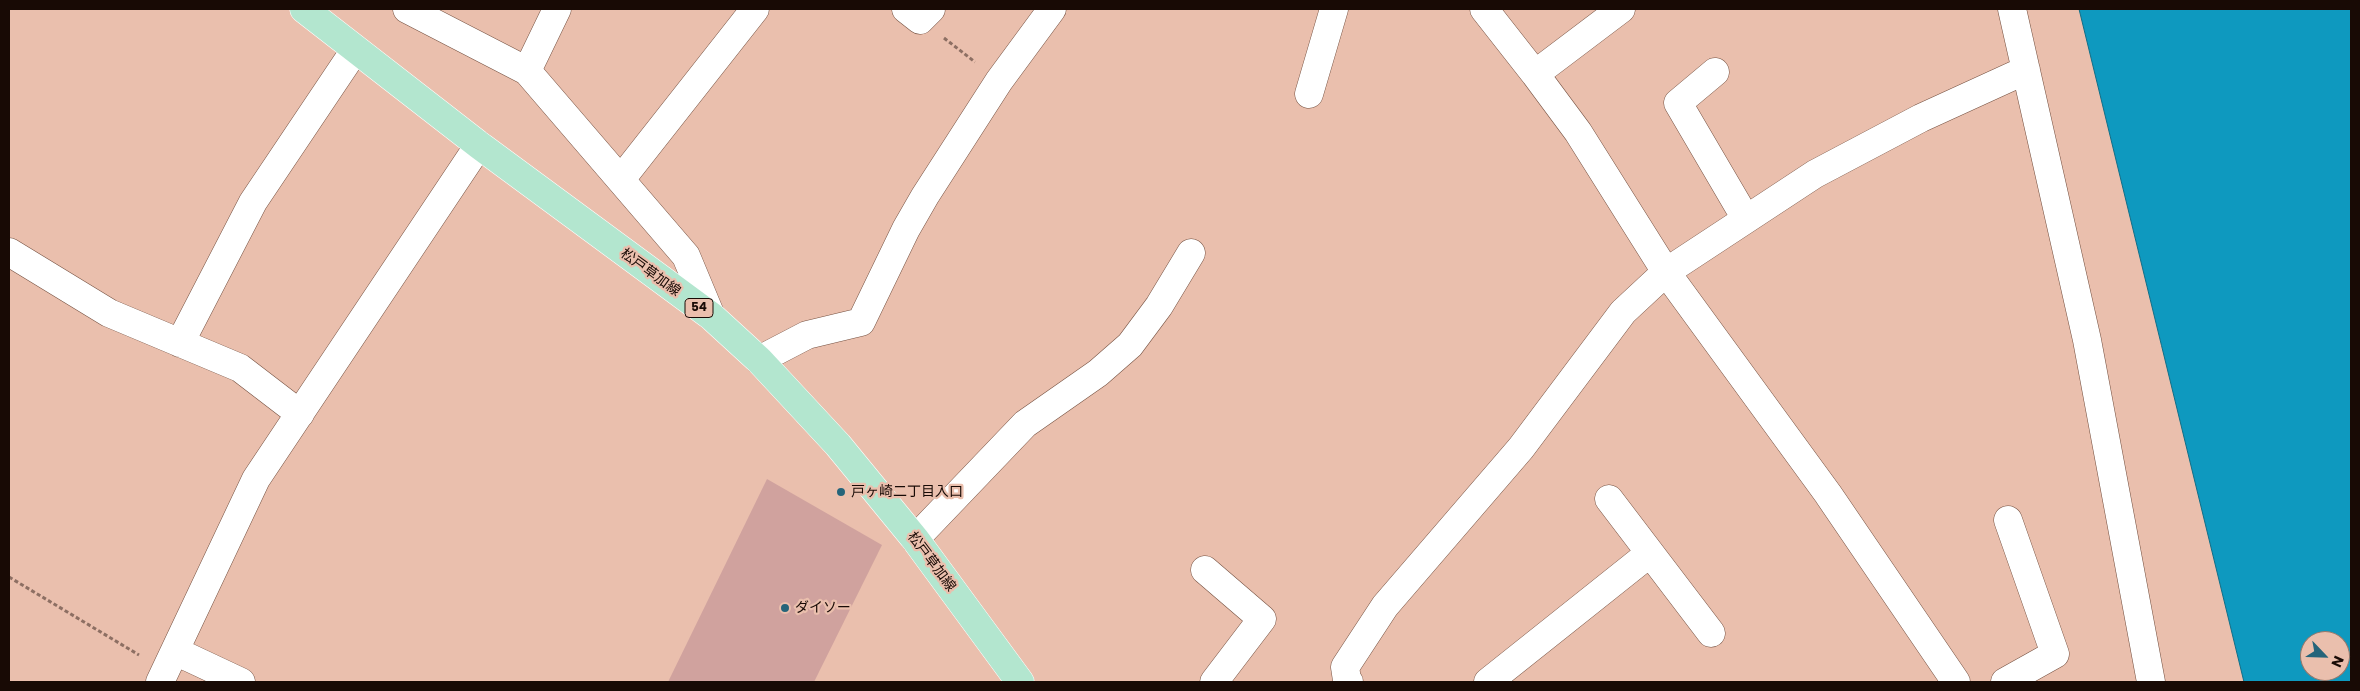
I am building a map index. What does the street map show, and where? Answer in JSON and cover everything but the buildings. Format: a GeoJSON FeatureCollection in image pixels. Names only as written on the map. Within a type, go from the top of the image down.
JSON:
{"type":"FeatureCollection","features":[{"type":"Feature","properties":{"kind":"main road","name":"松戸草加線"},"geometry":{"type":"LineString","coordinates":[[304,9],[479,145],[710,316],[759,360],[838,445],[915,539],[1020,682]]}},
{"type":"Feature","properties":{"kind":"street"},"geometry":{"type":"LineString","coordinates":[[407,9],[527,71],[622,178],[686,256],[710,316]]}},
{"type":"Feature","properties":{"kind":"street"},"geometry":{"type":"LineString","coordinates":[[527,71],[557,9]]}},
{"type":"Feature","properties":{"kind":"street"},"geometry":{"type":"LineString","coordinates":[[622,178],[755,9]]}},
{"type":"Feature","properties":{"kind":"street"},"geometry":{"type":"LineString","coordinates":[[759,360],[806,335],[861,322],[911,221],[999,81],[1052,9]]}},
{"type":"Feature","properties":{"kind":"street"},"geometry":{"type":"LineString","coordinates":[[1309,94],[1334,9]]}},
{"type":"Feature","properties":{"kind":"street"},"geometry":{"type":"LineString","coordinates":[[1484,9],[1578,132],[1666,272],[1828,494],[1956,682]]}},
{"type":"Feature","properties":{"kind":"street"},"geometry":{"type":"LineString","coordinates":[[1535,74],[1621,9]]}},
{"type":"Feature","properties":{"kind":"street"},"geometry":{"type":"LineString","coordinates":[[2012,9],[2087,340],[2150,682]]}},
{"type":"Feature","properties":{"kind":"street"},"geometry":{"type":"LineString","coordinates":[[180,343],[253,202],[355,50]]}},
{"type":"Feature","properties":{"kind":"street"},"geometry":{"type":"LineString","coordinates":[[1349,682],[1346,680],[1345,667],[1385,606],[1521,448],[1623,312],[1666,272],[1815,174],[1921,118],[2026,70]]}},
{"type":"Feature","properties":{"kind":"street"},"geometry":{"type":"LineString","coordinates":[[1715,72],[1678,103],[1746,219]]}},
{"type":"Feature","properties":{"kind":"street"},"geometry":{"type":"LineString","coordinates":[[241,682],[167,668],[256,479],[479,145]]}},
{"type":"Feature","properties":{"kind":"street"},"geometry":{"type":"LineString","coordinates":[[915,539],[1025,424],[1098,373],[1130,345],[1159,306],[1192,253]]}},
{"type":"Feature","properties":{"kind":"street"},"geometry":{"type":"LineString","coordinates":[[12,262],[109,313],[240,368],[300,414]]}},
{"type":"Feature","properties":{"kind":"street"},"geometry":{"type":"LineString","coordinates":[[1609,499],[1711,633]]}},
{"type":"Feature","properties":{"kind":"street"},"geometry":{"type":"LineString","coordinates":[[2005,682],[2055,654],[2008,520]]}},
{"type":"Feature","properties":{"kind":"street"},"geometry":{"type":"LineString","coordinates":[[1488,682],[1650,553]]}},
{"type":"Feature","properties":{"kind":"street"},"geometry":{"type":"LineString","coordinates":[[1205,570],[1262,619],[1214,682]]}},
{"type":"Feature","properties":{"kind":"path"},"geometry":{"type":"LineString","coordinates":[[919,12],[999,81]]}},
{"type":"Feature","properties":{"kind":"path"},"geometry":{"type":"LineString","coordinates":[[9,578],[167,668]]}},
{"type":"Feature","properties":{"kind":"water"},"geometry":{"type":"Polygon","coordinates":[[[2079,9],[2351,9],[2351,682],[2244,682],[2079,9]]]}},
{"type":"Feature","properties":{"kind":"place","name":"戸ヶ崎二丁目入口"},"geometry":{"type":"Point","coordinates":[841,492]}},
{"type":"Feature","properties":{"kind":"place","name":"ダイソー"},"geometry":{"type":"Point","coordinates":[785,608]}}]}
